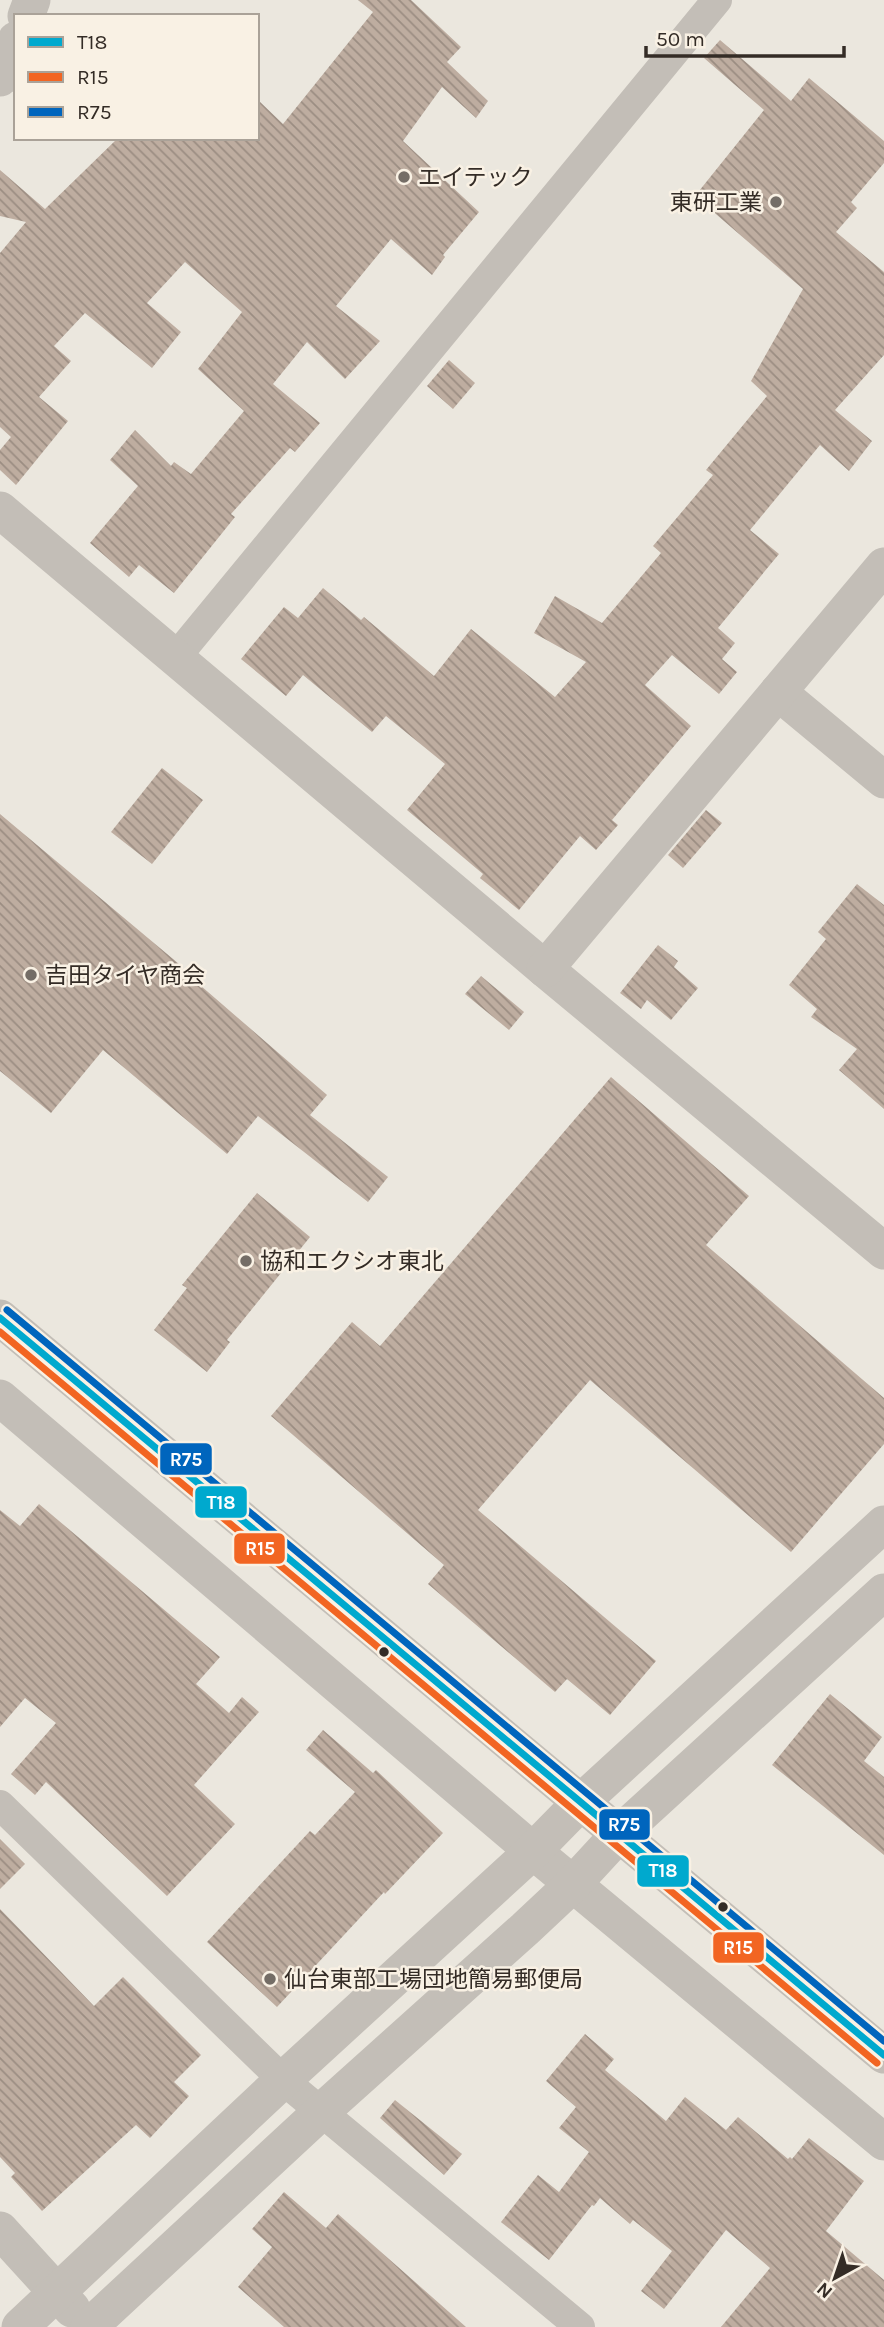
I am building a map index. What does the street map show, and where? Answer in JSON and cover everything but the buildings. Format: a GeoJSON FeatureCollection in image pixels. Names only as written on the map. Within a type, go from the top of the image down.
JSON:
{"type":"FeatureCollection","features":[{"type":"Feature","properties":{"kind":"street"},"geometry":{"type":"LineString","coordinates":[[176,657],[717,0]]}},
{"type":"Feature","properties":{"kind":"street"},"geometry":{"type":"LineString","coordinates":[[0,78],[14,45]]}},
{"type":"Feature","properties":{"kind":"street"},"geometry":{"type":"LineString","coordinates":[[0,510],[884,1251]]}},
{"type":"Feature","properties":{"kind":"street"},"geometry":{"type":"LineString","coordinates":[[545,969],[884,566]]}},
{"type":"Feature","properties":{"kind":"street"},"geometry":{"type":"LineString","coordinates":[[779,692],[884,780]]}},
{"type":"Feature","properties":{"kind":"street"},"geometry":{"type":"LineString","coordinates":[[0,1318],[884,2055]]}},
{"type":"Feature","properties":{"kind":"street"},"geometry":{"type":"LineString","coordinates":[[0,1398],[533,1851],[884,2142]]}},
{"type":"Feature","properties":{"kind":"street"},"geometry":{"type":"LineString","coordinates":[[20,2327],[282,2080],[533,1851],[581,1802],[884,1524]]}},
{"type":"Feature","properties":{"kind":"street"},"geometry":{"type":"LineString","coordinates":[[0,2230],[90,2327],[322,2111],[573,1884],[620,1833],[884,1592]]}},
{"type":"Feature","properties":{"kind":"street"},"geometry":{"type":"LineString","coordinates":[[0,1805],[282,2080],[580,2327]]}},
{"type":"Feature","properties":{"kind":"transit line","name":"R75"},"geometry":{"type":"LineString","coordinates":[[7,1310],[884,2041]]}},
{"type":"Feature","properties":{"kind":"transit line","name":"T18"},"geometry":{"type":"LineString","coordinates":[[0,1318],[884,2055]]}},
{"type":"Feature","properties":{"kind":"transit line","name":"R15"},"geometry":{"type":"LineString","coordinates":[[0,1332],[877,2063]]}},
{"type":"Feature","properties":{"kind":"place","name":"エイテック"},"geometry":{"type":"Point","coordinates":[404,177]}},
{"type":"Feature","properties":{"kind":"place","name":"東研工業"},"geometry":{"type":"Point","coordinates":[776,202]}},
{"type":"Feature","properties":{"kind":"place","name":"吉田タイヤ商会"},"geometry":{"type":"Point","coordinates":[31,975]}},
{"type":"Feature","properties":{"kind":"place","name":"協和エクシオ東北"},"geometry":{"type":"Point","coordinates":[246,1261]}},
{"type":"Feature","properties":{"kind":"place","name":"仙台東部工場団地簡易郵便局"},"geometry":{"type":"Point","coordinates":[270,1979]}}]}
